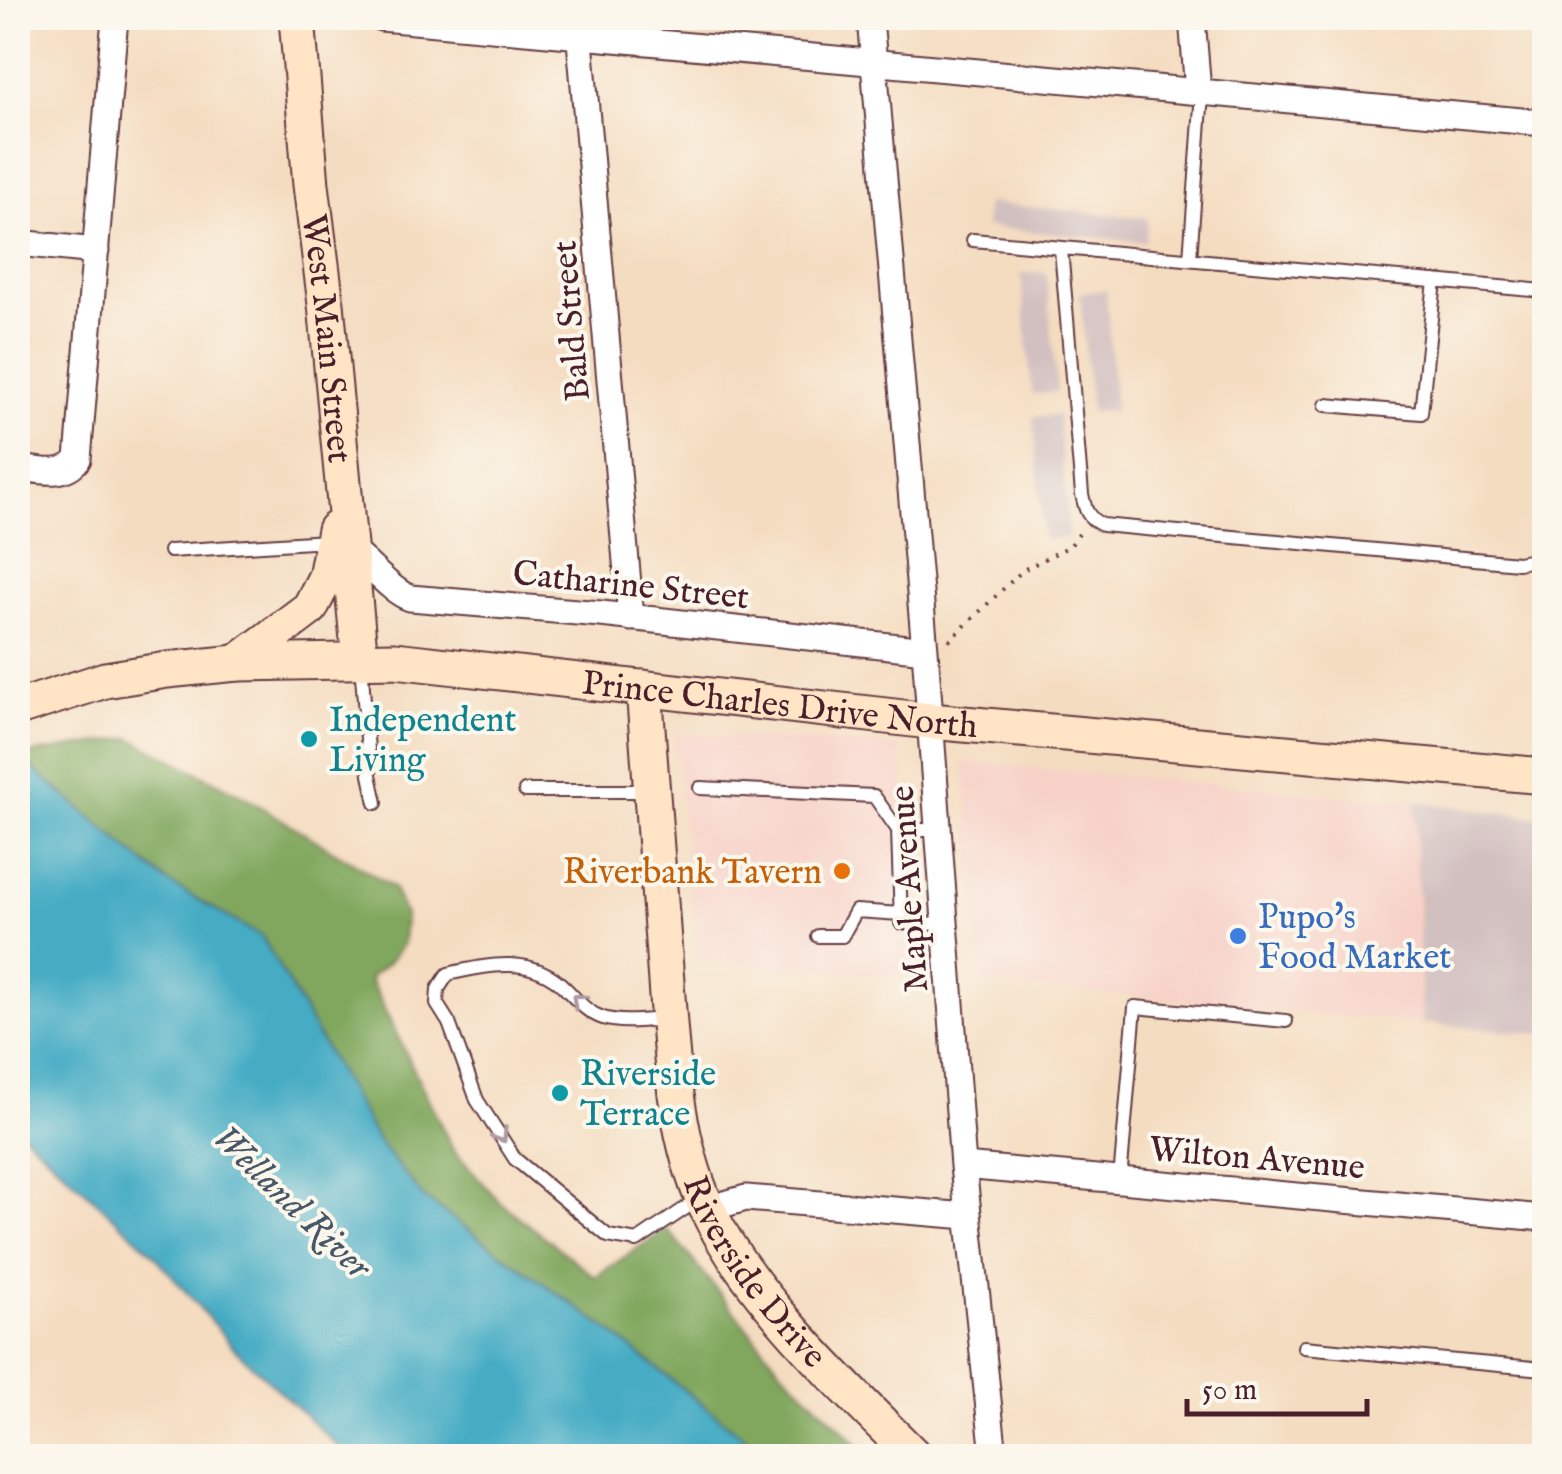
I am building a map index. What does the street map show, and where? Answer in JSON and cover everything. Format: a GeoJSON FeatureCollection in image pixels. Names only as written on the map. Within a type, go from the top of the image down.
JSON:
{"type":"FeatureCollection","features":[{"type":"Feature","properties":{"kind":"main road","name":"West Main Street"},"geometry":{"type":"LineString","coordinates":[[297,18],[326,304],[343,533],[360,660]]}},
{"type":"Feature","properties":{"kind":"main road"},"geometry":{"type":"LineString","coordinates":[[237,662],[310,608],[323,587],[343,533]]}},
{"type":"Feature","properties":{"kind":"main road","name":"Prince Charles Drive North"},"geometry":{"type":"LineString","coordinates":[[18,708],[105,680],[237,662],[396,660],[930,721],[1544,776]]}},
{"type":"Feature","properties":{"kind":"main road","name":"Riverside Drive"},"geometry":{"type":"LineString","coordinates":[[644,688],[678,1109],[705,1202],[746,1272],[813,1351],[914,1456]]}},
{"type":"Feature","properties":{"kind":"street"},"geometry":{"type":"LineString","coordinates":[[18,468],[60,472],[72,468],[78,458],[116,18]]}},
{"type":"Feature","properties":{"kind":"street"},"geometry":{"type":"LineString","coordinates":[[381,18],[579,26],[874,62],[1544,124]]}},
{"type":"Feature","properties":{"kind":"street","name":"Maple Avenue"},"geometry":{"type":"LineString","coordinates":[[870,18],[925,647],[963,1166],[994,1456]]}},
{"type":"Feature","properties":{"kind":"street"},"geometry":{"type":"LineString","coordinates":[[1192,18],[1200,91]]}},
{"type":"Feature","properties":{"kind":"street","name":"Bald Street"},"geometry":{"type":"LineString","coordinates":[[579,26],[632,618]]}},
{"type":"Feature","properties":{"kind":"street"},"geometry":{"type":"LineString","coordinates":[[18,243],[96,251]]}},
{"type":"Feature","properties":{"kind":"street","name":"Catharine Street"},"geometry":{"type":"LineString","coordinates":[[343,533],[403,596],[925,647]]}},
{"type":"Feature","properties":{"kind":"street","name":"Wilton Avenue"},"geometry":{"type":"LineString","coordinates":[[963,1166],[1544,1218]]}},
{"type":"Feature","properties":{"kind":"street"},"geometry":{"type":"LineString","coordinates":[[705,1202],[746,1198],[968,1216]]}},
{"type":"Feature","properties":{"kind":"lane"},"geometry":{"type":"LineString","coordinates":[[1190,259],[1200,91]]}},
{"type":"Feature","properties":{"kind":"lane"},"geometry":{"type":"LineString","coordinates":[[974,240],[1544,291]]}},
{"type":"Feature","properties":{"kind":"lane"},"geometry":{"type":"LineString","coordinates":[[1061,249],[1082,494],[1093,521],[1102,525],[1518,563],[1544,558]]}},
{"type":"Feature","properties":{"kind":"lane"},"geometry":{"type":"LineString","coordinates":[[1326,404],[1421,413],[1435,281]]}},
{"type":"Feature","properties":{"kind":"lane"},"geometry":{"type":"LineString","coordinates":[[170,551],[287,546],[343,533]]}},
{"type":"Feature","properties":{"kind":"lane"},"geometry":{"type":"LineString","coordinates":[[360,660],[376,803]]}},
{"type":"Feature","properties":{"kind":"lane"},"geometry":{"type":"LineString","coordinates":[[700,788],[874,796],[898,830],[901,922],[945,924]]}},
{"type":"Feature","properties":{"kind":"lane"},"geometry":{"type":"LineString","coordinates":[[525,791],[652,791]]}},
{"type":"Feature","properties":{"kind":"lane"},"geometry":{"type":"LineString","coordinates":[[898,830],[938,830]]}},
{"type":"Feature","properties":{"kind":"lane"},"geometry":{"type":"LineString","coordinates":[[818,936],[842,936],[856,911],[901,914]]}},
{"type":"Feature","properties":{"kind":"lane"},"geometry":{"type":"LineString","coordinates":[[669,1019],[601,1018],[580,1005],[550,974],[524,964],[484,965],[448,974],[438,989],[436,1004],[449,1022],[477,1100],[515,1159],[608,1236],[636,1240],[705,1202]]}},
{"type":"Feature","properties":{"kind":"lane"},"geometry":{"type":"LineString","coordinates":[[1120,1180],[1136,1007],[1286,1021]]}},
{"type":"Feature","properties":{"kind":"lane"},"geometry":{"type":"LineString","coordinates":[[1304,1347],[1544,1369]]}},
{"type":"Feature","properties":{"kind":"path"},"geometry":{"type":"LineString","coordinates":[[925,647],[946,643],[1022,570],[1070,546],[1093,521]]}},
{"type":"Feature","properties":{"kind":"shaded area"},"geometry":{"type":"Polygon","coordinates":[[[986,203],[1148,218],[1145,242],[985,227],[986,203]]]}},
{"type":"Feature","properties":{"kind":"shaded area"},"geometry":{"type":"Polygon","coordinates":[[[1046,272],[1057,392],[1032,394],[1021,274],[1046,272]]]}},
{"type":"Feature","properties":{"kind":"shaded area"},"geometry":{"type":"Polygon","coordinates":[[[1106,290],[1115,410],[1091,412],[1080,293],[1106,290]]]}},
{"type":"Feature","properties":{"kind":"shaded area"},"geometry":{"type":"Polygon","coordinates":[[[1058,415],[1069,537],[1044,540],[1033,417],[1058,415]]]}},
{"type":"Feature","properties":{"kind":"shaded area"},"geometry":{"type":"Polygon","coordinates":[[[674,733],[900,747],[930,979],[697,959],[674,733]]]}},
{"type":"Feature","properties":{"kind":"shaded area"},"geometry":{"type":"Polygon","coordinates":[[[964,762],[1415,802],[1422,1023],[982,983],[964,762]]]}},
{"type":"Feature","properties":{"kind":"shaded area"},"geometry":{"type":"Polygon","coordinates":[[[1415,802],[1544,818],[1544,1034],[1422,1023],[1415,802]]]}},
{"type":"Feature","properties":{"kind":"green space"},"geometry":{"type":"Polygon","coordinates":[[[130,738],[243,796],[393,887],[405,915],[403,943],[391,960],[369,978],[453,1150],[501,1203],[595,1277],[667,1229],[780,1368],[869,1456],[768,1456],[606,1328],[424,1198],[377,1140],[262,937],[166,881],[18,756],[130,738]]]}},
{"type":"Feature","properties":{"kind":"water","name":"Welland River"},"geometry":{"type":"Polygon","coordinates":[[[18,756],[166,881],[262,937],[377,1140],[424,1198],[606,1328],[768,1456],[348,1456],[234,1348],[152,1252],[18,1129],[18,756]]]}},
{"type":"Feature","properties":{"kind":"place","name":"Independent Living"},"geometry":{"type":"Point","coordinates":[309,739]}},
{"type":"Feature","properties":{"kind":"place","name":"Riverbank Tavern"},"geometry":{"type":"Point","coordinates":[842,871]}},
{"type":"Feature","properties":{"kind":"place","name":"Pupo's Food Market"},"geometry":{"type":"Point","coordinates":[1238,936]}},
{"type":"Feature","properties":{"kind":"place","name":"Riverside Terrace"},"geometry":{"type":"Point","coordinates":[560,1093]}}]}
